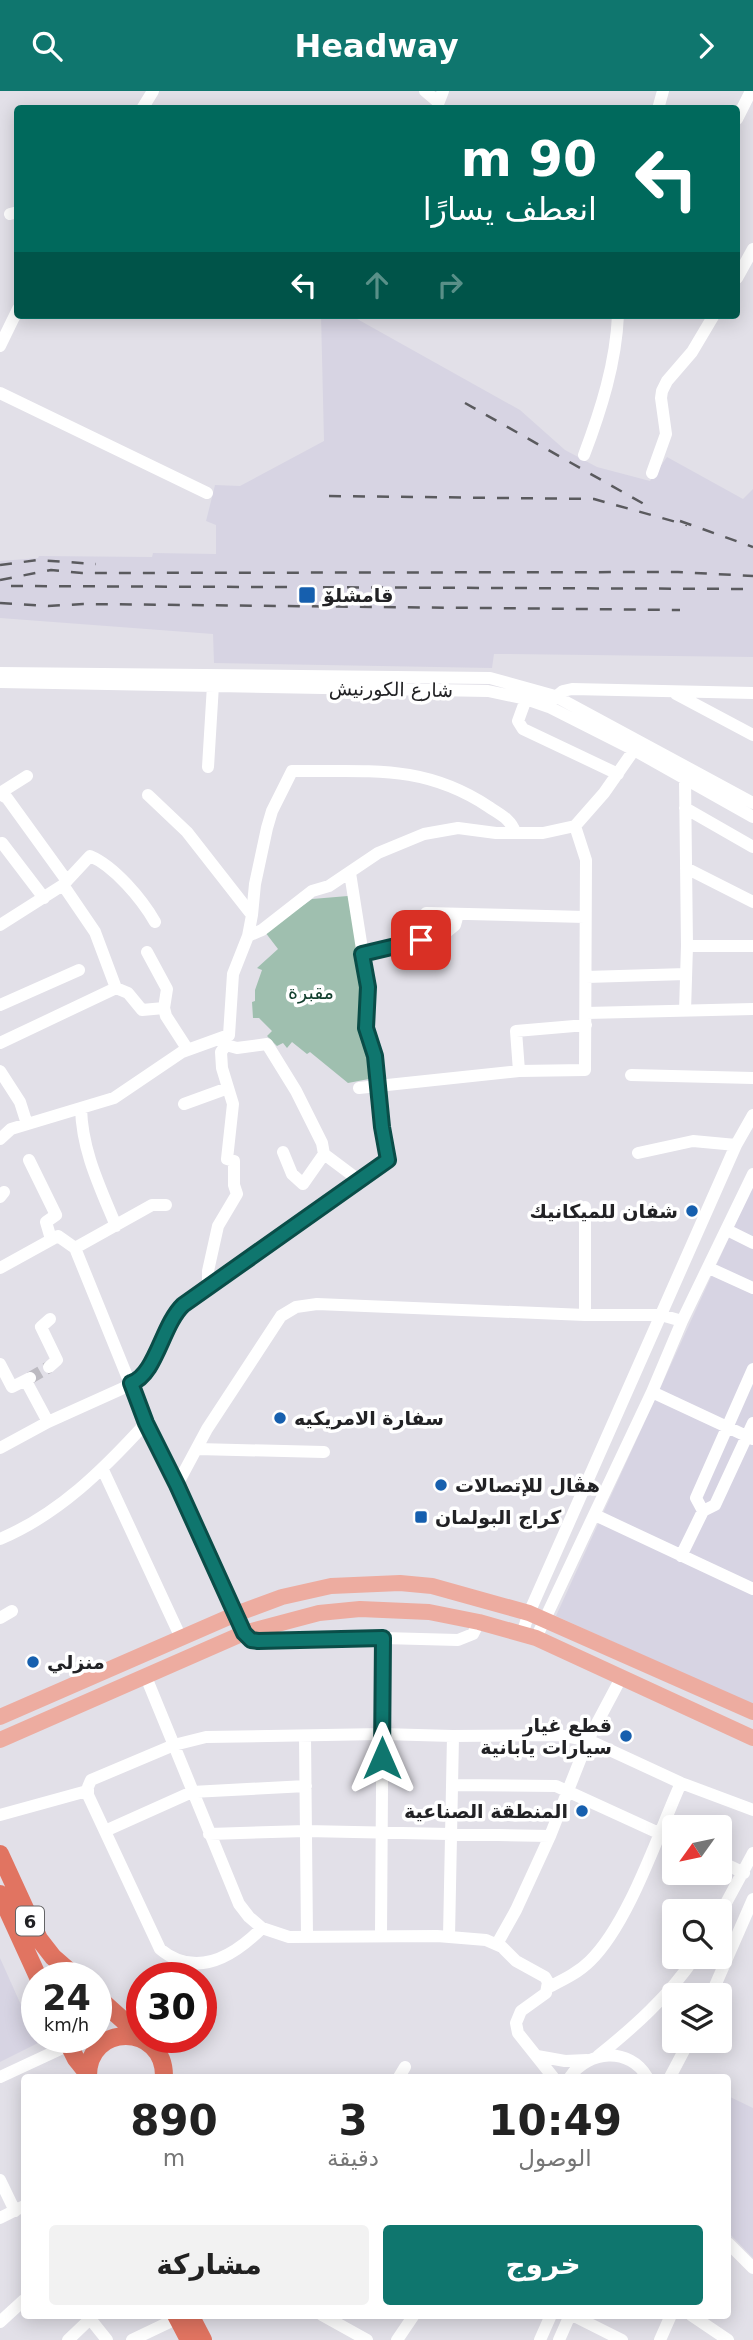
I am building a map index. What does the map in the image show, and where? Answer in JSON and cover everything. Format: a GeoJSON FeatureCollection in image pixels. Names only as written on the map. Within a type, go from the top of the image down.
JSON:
{"type":"FeatureCollection","features":[{"type":"Feature","properties":{"kind":"highway","name":"6"},"geometry":{"type":"LineString","coordinates":[[0,1854],[39,1939],[59,1962]]}},
{"type":"Feature","properties":{"kind":"highway","name":"6"},"geometry":{"type":"LineString","coordinates":[[0,1895],[31,1962]]}},
{"type":"Feature","properties":{"kind":"highway"},"geometry":{"type":"LineString","coordinates":[[112,2010],[126,2023]]}},
{"type":"Feature","properties":{"kind":"highway"},"geometry":{"type":"LineString","coordinates":[[74,2053],[87,2074]]}},
{"type":"Feature","properties":{"kind":"highway"},"geometry":{"type":"LineString","coordinates":[[88,2074],[91,2058],[95,2053]]}},
{"type":"Feature","properties":{"kind":"highway"},"geometry":{"type":"LineString","coordinates":[[156,2053],[162,2061],[164,2074]]}},
{"type":"Feature","properties":{"kind":"highway"},"geometry":{"type":"LineString","coordinates":[[183,2319],[189,2340]]}},
{"type":"Feature","properties":{"kind":"highway"},"geometry":{"type":"LineString","coordinates":[[185,2319],[203,2340]]}},
{"type":"Feature","properties":{"kind":"main road"},"geometry":{"type":"LineString","coordinates":[[0,1717],[236,1614],[282,1597],[317,1588],[413,1583],[529,1613],[753,1712]]}},
{"type":"Feature","properties":{"kind":"main road"},"geometry":{"type":"LineString","coordinates":[[0,1740],[244,1633],[319,1613],[360,1609],[429,1612],[529,1636],[753,1738]]}},
{"type":"Feature","properties":{"kind":"main road"},"geometry":{"type":"LineString","coordinates":[[236,1614],[244,1633]]}},
{"type":"Feature","properties":{"kind":"street"},"geometry":{"type":"LineString","coordinates":[[425,91],[439,100]]}},
{"type":"Feature","properties":{"kind":"street"},"geometry":{"type":"LineString","coordinates":[[740,112],[751,91]]}},
{"type":"Feature","properties":{"kind":"street"},"geometry":{"type":"LineString","coordinates":[[740,273],[753,250]]}},
{"type":"Feature","properties":{"kind":"street"},"geometry":{"type":"LineString","coordinates":[[0,346],[14,317]]}},
{"type":"Feature","properties":{"kind":"street"},"geometry":{"type":"LineString","coordinates":[[584,455],[610,371],[617,319]]}},
{"type":"Feature","properties":{"kind":"street"},"geometry":{"type":"LineString","coordinates":[[652,473],[666,434],[662,391],[667,381],[692,352],[712,319]]}},
{"type":"Feature","properties":{"kind":"street"},"geometry":{"type":"LineString","coordinates":[[0,393],[206,493]]}},
{"type":"Feature","properties":{"kind":"street","name":"شارع الكورنيش"},"geometry":{"type":"LineString","coordinates":[[0,673],[490,678],[552,701],[753,803]]}},
{"type":"Feature","properties":{"kind":"street","name":"شارع الكورنيش"},"geometry":{"type":"LineString","coordinates":[[0,683],[488,691],[552,701],[753,817]]}},
{"type":"Feature","properties":{"kind":"street"},"geometry":{"type":"LineString","coordinates":[[208,767],[213,685]]}},
{"type":"Feature","properties":{"kind":"street"},"geometry":{"type":"LineString","coordinates":[[552,701],[572,689],[753,693]]}},
{"type":"Feature","properties":{"kind":"street"},"geometry":{"type":"LineString","coordinates":[[671,692],[753,735]]}},
{"type":"Feature","properties":{"kind":"street"},"geometry":{"type":"LineString","coordinates":[[526,699],[518,721],[523,729],[618,773]]}},
{"type":"Feature","properties":{"kind":"street"},"geometry":{"type":"LineString","coordinates":[[248,936],[262,930],[312,891],[329,886],[378,853],[424,834],[458,828],[496,833],[551,832],[575,826],[634,750]]}},
{"type":"Feature","properties":{"kind":"street"},"geometry":{"type":"LineString","coordinates":[[208,1289],[208,1271],[218,1226],[237,1194],[234,1185],[234,1161],[228,1159],[233,1104],[221,1052],[229,1035],[233,974],[248,936],[255,884],[267,828],[272,811],[292,771],[400,772],[433,779],[485,804],[509,821],[515,832]]}},
{"type":"Feature","properties":{"kind":"street"},"geometry":{"type":"LineString","coordinates":[[27,776],[0,793],[65,883],[95,932],[116,988],[128,993],[142,1010],[164,1008]]}},
{"type":"Feature","properties":{"kind":"street"},"geometry":{"type":"LineString","coordinates":[[685,779],[685,1011]]}},
{"type":"Feature","properties":{"kind":"street"},"geometry":{"type":"LineString","coordinates":[[148,795],[187,832],[252,915]]}},
{"type":"Feature","properties":{"kind":"street"},"geometry":{"type":"LineString","coordinates":[[685,808],[753,847]]}},
{"type":"Feature","properties":{"kind":"street"},"geometry":{"type":"LineString","coordinates":[[359,1088],[519,1071],[585,1070],[586,860],[575,826]]}},
{"type":"Feature","properties":{"kind":"street"},"geometry":{"type":"LineString","coordinates":[[2,843],[44,898]]}},
{"type":"Feature","properties":{"kind":"street"},"geometry":{"type":"LineString","coordinates":[[0,925],[65,883],[90,856],[99,860],[143,902],[155,922]]}},
{"type":"Feature","properties":{"kind":"street"},"geometry":{"type":"LineString","coordinates":[[686,868],[753,902]]}},
{"type":"Feature","properties":{"kind":"street"},"geometry":{"type":"LineString","coordinates":[[0,1448],[143,1377],[175,1313],[388,1160],[375,1056],[366,1028],[368,987],[350,873]]}},
{"type":"Feature","properties":{"kind":"street"},"geometry":{"type":"LineString","coordinates":[[426,913],[584,917]]}},
{"type":"Feature","properties":{"kind":"street"},"geometry":{"type":"LineString","coordinates":[[362,954],[444,934],[455,925],[458,914]]}},
{"type":"Feature","properties":{"kind":"street"},"geometry":{"type":"LineString","coordinates":[[687,946],[753,946]]}},
{"type":"Feature","properties":{"kind":"street"},"geometry":{"type":"LineString","coordinates":[[147,952],[167,989],[164,1008],[166,1016],[188,1050]]}},
{"type":"Feature","properties":{"kind":"street"},"geometry":{"type":"LineString","coordinates":[[0,1005],[79,970]]}},
{"type":"Feature","properties":{"kind":"street"},"geometry":{"type":"LineString","coordinates":[[586,977],[686,974]]}},
{"type":"Feature","properties":{"kind":"street"},"geometry":{"type":"LineString","coordinates":[[0,1043],[116,988]]}},
{"type":"Feature","properties":{"kind":"street"},"geometry":{"type":"LineString","coordinates":[[519,1071],[516,1031],[586,1019],[753,1009]]}},
{"type":"Feature","properties":{"kind":"street"},"geometry":{"type":"LineString","coordinates":[[0,1139],[11,1129],[114,1098],[188,1050],[224,1041],[237,1048],[267,1044],[296,1091],[322,1143],[324,1154],[360,1181]]}},
{"type":"Feature","properties":{"kind":"street"},"geometry":{"type":"LineString","coordinates":[[0,1071],[20,1102],[27,1124]]}},
{"type":"Feature","properties":{"kind":"street"},"geometry":{"type":"LineString","coordinates":[[631,1075],[753,1078]]}},
{"type":"Feature","properties":{"kind":"street"},"geometry":{"type":"LineString","coordinates":[[184,1104],[228,1088]]}},
{"type":"Feature","properties":{"kind":"street"},"geometry":{"type":"LineString","coordinates":[[81,1108],[89,1162],[116,1226]]}},
{"type":"Feature","properties":{"kind":"street"},"geometry":{"type":"LineString","coordinates":[[529,1636],[529,1613],[736,1145],[753,1115]]}},
{"type":"Feature","properties":{"kind":"street"},"geometry":{"type":"LineString","coordinates":[[638,1153],[693,1141],[736,1145]]}},
{"type":"Feature","properties":{"kind":"street"},"geometry":{"type":"LineString","coordinates":[[283,1152],[292,1174],[303,1184],[324,1154]]}},
{"type":"Feature","properties":{"kind":"street"},"geometry":{"type":"LineString","coordinates":[[29,1160],[56,1215],[46,1222],[51,1239]]}},
{"type":"Feature","properties":{"kind":"street"},"geometry":{"type":"LineString","coordinates":[[529,1636],[545,1622],[652,1392],[682,1321],[753,1174]]}},
{"type":"Feature","properties":{"kind":"street"},"geometry":{"type":"LineString","coordinates":[[75,1248],[152,1205],[166,1205]]}},
{"type":"Feature","properties":{"kind":"street"},"geometry":{"type":"LineString","coordinates":[[585,1207],[585,1315]]}},
{"type":"Feature","properties":{"kind":"street"},"geometry":{"type":"LineString","coordinates":[[727,1230],[753,1243]]}},
{"type":"Feature","properties":{"kind":"street"},"geometry":{"type":"LineString","coordinates":[[0,1268],[58,1237],[75,1248],[146,1423],[236,1614]]}},
{"type":"Feature","properties":{"kind":"street"},"geometry":{"type":"LineString","coordinates":[[709,1268],[753,1288]]}},
{"type":"Feature","properties":{"kind":"street"},"geometry":{"type":"LineString","coordinates":[[177,1485],[208,1429],[281,1316],[296,1307],[317,1304],[585,1315],[661,1315],[682,1321]]}},
{"type":"Feature","properties":{"kind":"street"},"geometry":{"type":"LineString","coordinates":[[49,1367],[57,1360],[41,1327],[50,1319]]}},
{"type":"Feature","properties":{"kind":"street"},"geometry":{"type":"LineString","coordinates":[[0,1364],[12,1387],[28,1379],[48,1422]]}},
{"type":"Feature","properties":{"kind":"street"},"geometry":{"type":"LineString","coordinates":[[703,1511],[696,1498],[753,1369]]}},
{"type":"Feature","properties":{"kind":"street"},"geometry":{"type":"LineString","coordinates":[[652,1392],[750,1437]]}},
{"type":"Feature","properties":{"kind":"street"},"geometry":{"type":"LineString","coordinates":[[0,1539],[43,1517],[103,1471],[146,1423]]}},
{"type":"Feature","properties":{"kind":"street"},"geometry":{"type":"LineString","coordinates":[[681,1556],[703,1511],[715,1505],[750,1437],[753,1423]]}},
{"type":"Feature","properties":{"kind":"street"},"geometry":{"type":"LineString","coordinates":[[197,1449],[324,1453]]}},
{"type":"Feature","properties":{"kind":"street"},"geometry":{"type":"LineString","coordinates":[[103,1471],[181,1638]]}},
{"type":"Feature","properties":{"kind":"street"},"geometry":{"type":"LineString","coordinates":[[595,1515],[753,1589]]}},
{"type":"Feature","properties":{"kind":"street"},"geometry":{"type":"LineString","coordinates":[[244,1633],[251,1640],[258,1641],[383,1638],[458,1640],[474,1634],[479,1622]]}},
{"type":"Feature","properties":{"kind":"street"},"geometry":{"type":"LineString","coordinates":[[381,1935],[383,1638]]}},
{"type":"Feature","properties":{"kind":"street"},"geometry":{"type":"LineString","coordinates":[[146,1677],[240,1904],[249,1917],[262,1928],[282,1936],[381,1935],[486,1940],[497,1944],[516,1961],[545,1977],[549,1987]]}},
{"type":"Feature","properties":{"kind":"street"},"geometry":{"type":"LineString","coordinates":[[497,1944],[550,1836],[588,1740],[621,1678]]}},
{"type":"Feature","properties":{"kind":"street"},"geometry":{"type":"LineString","coordinates":[[262,1928],[239,1947],[208,1962],[190,1964],[171,1957],[160,1949],[88,1791],[89,1783],[94,1777],[174,1745],[206,1737],[557,1735],[588,1740],[681,1783],[753,1810]]}},
{"type":"Feature","properties":{"kind":"street"},"geometry":{"type":"LineString","coordinates":[[305,1736],[307,1937]]}},
{"type":"Feature","properties":{"kind":"street"},"geometry":{"type":"LineString","coordinates":[[449,1937],[453,1736]]}},
{"type":"Feature","properties":{"kind":"street"},"geometry":{"type":"LineString","coordinates":[[551,2074],[520,2038],[516,2028],[517,2019],[524,2007],[546,1993],[549,1987],[581,1969],[600,1949],[625,1909],[681,1783]]}},
{"type":"Feature","properties":{"kind":"street"},"geometry":{"type":"LineString","coordinates":[[452,1784],[556,1786],[662,1834]]}},
{"type":"Feature","properties":{"kind":"street"},"geometry":{"type":"LineString","coordinates":[[105,1831],[192,1792],[306,1786]]}},
{"type":"Feature","properties":{"kind":"street"},"geometry":{"type":"LineString","coordinates":[[0,1815],[88,1791]]}},
{"type":"Feature","properties":{"kind":"street"},"geometry":{"type":"LineString","coordinates":[[209,1834],[306,1831],[550,1836]]}},
{"type":"Feature","properties":{"kind":"street"},"geometry":{"type":"LineString","coordinates":[[729,1899],[753,1853]]}},
{"type":"Feature","properties":{"kind":"street"},"geometry":{"type":"LineString","coordinates":[[732,1867],[744,1873]]}},
{"type":"Feature","properties":{"kind":"street"},"geometry":{"type":"LineString","coordinates":[[716,1983],[753,1899]]}},
{"type":"Feature","properties":{"kind":"street"},"geometry":{"type":"LineString","coordinates":[[740,1928],[753,1934]]}},
{"type":"Feature","properties":{"kind":"street"},"geometry":{"type":"LineString","coordinates":[[574,2074],[627,2033],[660,2000],[685,1969]]}},
{"type":"Feature","properties":{"kind":"street"},"geometry":{"type":"LineString","coordinates":[[0,2077],[45,2053]]}},
{"type":"Feature","properties":{"kind":"street"},"geometry":{"type":"LineString","coordinates":[[672,2074],[683,2053]]}},
{"type":"Feature","properties":{"kind":"street"},"geometry":{"type":"LineString","coordinates":[[537,2056],[565,2061],[610,2055],[623,2057],[635,2063],[644,2074]]}},
{"type":"Feature","properties":{"kind":"street"},"geometry":{"type":"LineString","coordinates":[[0,2180],[20,2208],[0,2218]]}},
{"type":"Feature","properties":{"kind":"street"},"geometry":{"type":"LineString","coordinates":[[731,2245],[753,2268]]}},
{"type":"Feature","properties":{"kind":"street"},"geometry":{"type":"LineString","coordinates":[[0,2322],[21,2303]]}},
{"type":"Feature","properties":{"kind":"street"},"geometry":{"type":"LineString","coordinates":[[68,2340],[87,2319]]}},
{"type":"Feature","properties":{"kind":"street"},"geometry":{"type":"LineString","coordinates":[[91,2319],[107,2340]]}},
{"type":"Feature","properties":{"kind":"street"},"geometry":{"type":"LineString","coordinates":[[132,2340],[176,2319]]}},
{"type":"Feature","properties":{"kind":"street"},"geometry":{"type":"LineString","coordinates":[[331,2319],[367,2340]]}},
{"type":"Feature","properties":{"kind":"street"},"geometry":{"type":"LineString","coordinates":[[397,2340],[411,2319]]}},
{"type":"Feature","properties":{"kind":"street"},"geometry":{"type":"LineString","coordinates":[[540,2340],[549,2319]]}},
{"type":"Feature","properties":{"kind":"street"},"geometry":{"type":"LineString","coordinates":[[559,2340],[569,2319]]}},
{"type":"Feature","properties":{"kind":"street"},"geometry":{"type":"LineString","coordinates":[[579,2319],[622,2340]]}},
{"type":"Feature","properties":{"kind":"street"},"geometry":{"type":"LineString","coordinates":[[660,2340],[669,2319]]}},
{"type":"Feature","properties":{"kind":"street"},"geometry":{"type":"LineString","coordinates":[[697,2319],[728,2340]]}},
{"type":"Feature","properties":{"kind":"shaded area"},"geometry":{"type":"Polygon","coordinates":[[[321,319],[357,319],[520,410],[565,450],[597,467],[650,481],[667,457],[743,499],[753,489],[753,657],[494,654],[492,668],[214,663],[213,634],[0,618],[0,561],[39,556],[152,557],[153,553],[216,554],[216,525],[206,521],[215,485],[240,486],[324,441],[321,319]]]}},
{"type":"Feature","properties":{"kind":"shaded area"},"geometry":{"type":"Polygon","coordinates":[[[753,1185],[753,1705],[556,1616],[753,1185]]]}},
{"type":"Feature","properties":{"kind":"shaded area"},"geometry":{"type":"Polygon","coordinates":[[[0,1958],[21,2005],[21,2052],[0,2062],[0,1958]]]}},
{"type":"Feature","properties":{"kind":"shaded area"},"geometry":{"type":"Polygon","coordinates":[[[731,2097],[753,2108],[753,2258],[731,2235],[731,2097]]]}},
{"type":"Feature","properties":{"kind":"green space","name":"مقبرة"},"geometry":{"type":"Polygon","coordinates":[[[348,896],[364,981],[374,1078],[348,1083],[310,1052],[307,1054],[292,1042],[287,1048],[283,1043],[277,1046],[267,1036],[272,1031],[259,1018],[253,1018],[252,1002],[255,1001],[255,990],[262,970],[257,968],[278,949],[265,932],[312,899],[348,896]]]}},
{"type":"Feature","properties":{"kind":"tunnel"},"geometry":{"type":"LineString","coordinates":[[30,1378],[49,1367]]}},
{"type":"Feature","properties":{"kind":"railway"},"geometry":{"type":"LineString","coordinates":[[465,403],[651,508]]}},
{"type":"Feature","properties":{"kind":"railway"},"geometry":{"type":"LineString","coordinates":[[329,496],[594,499],[687,525]]}},
{"type":"Feature","properties":{"kind":"railway"},"geometry":{"type":"LineString","coordinates":[[680,521],[753,547]]}},
{"type":"Feature","properties":{"kind":"railway"},"geometry":{"type":"LineString","coordinates":[[0,565],[38,560],[96,564]]}},
{"type":"Feature","properties":{"kind":"railway"},"geometry":{"type":"LineString","coordinates":[[0,580],[51,570],[82,573],[678,572],[753,576]]}},
{"type":"Feature","properties":{"kind":"railway"},"geometry":{"type":"LineString","coordinates":[[11,586],[753,589]]}},
{"type":"Feature","properties":{"kind":"railway"},"geometry":{"type":"LineString","coordinates":[[0,603],[48,606],[83,604],[680,610]]}},
{"type":"Feature","properties":{"kind":"place","name":"قامشلۆ"},"geometry":{"type":"Point","coordinates":[307,595]}},
{"type":"Feature","properties":{"kind":"place","name":"شفان للميكانيك"},"geometry":{"type":"Point","coordinates":[692,1211]}},
{"type":"Feature","properties":{"kind":"place","name":"سفارة الامريكيه"},"geometry":{"type":"Point","coordinates":[280,1418]}},
{"type":"Feature","properties":{"kind":"place","name":"هڤال للإتصالات"},"geometry":{"type":"Point","coordinates":[441,1485]}},
{"type":"Feature","properties":{"kind":"place","name":"كراج البولمان"},"geometry":{"type":"Point","coordinates":[421,1517]}},
{"type":"Feature","properties":{"kind":"place","name":"منزلي"},"geometry":{"type":"Point","coordinates":[33,1662]}},
{"type":"Feature","properties":{"kind":"place","name":"قطع غيار سيارات يابانية"},"geometry":{"type":"Point","coordinates":[626,1736]}},
{"type":"Feature","properties":{"kind":"place","name":"المنطقة الصناعية"},"geometry":{"type":"Point","coordinates":[582,1811]}},
{"type":"Feature","properties":{"kind":"route"},"geometry":{"type":"LineString","coordinates":[[382,1758],[383,1638],[258,1641],[251,1640],[244,1633],[146,1423],[131,1383],[143,1377],[171,1319],[183,1305],[388,1160],[375,1056],[365,1023],[368,987],[362,954],[421,940]]}}]}
